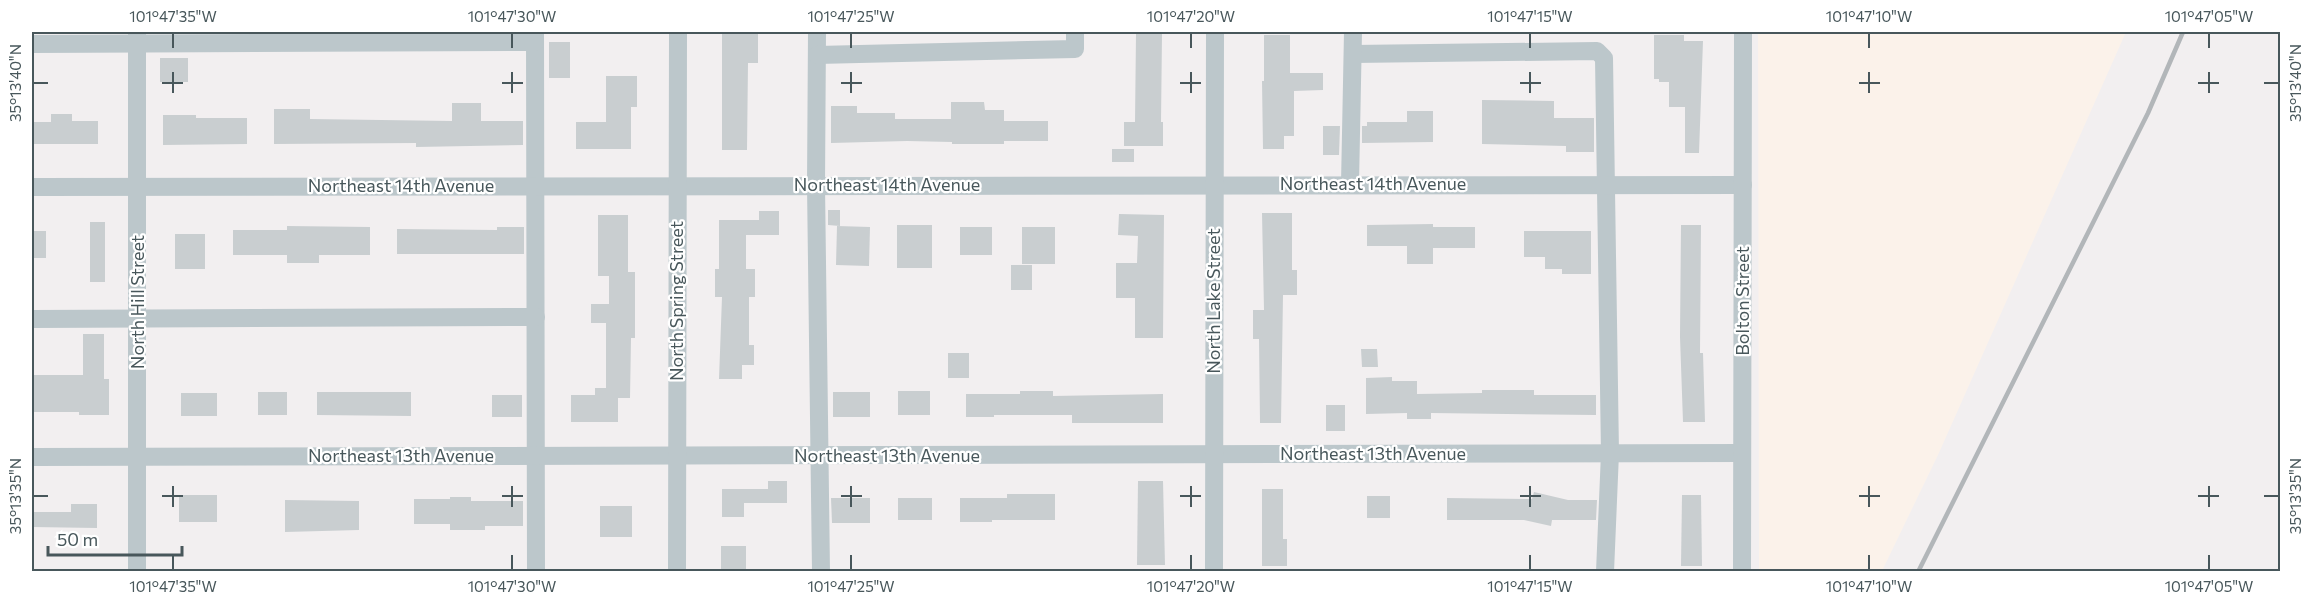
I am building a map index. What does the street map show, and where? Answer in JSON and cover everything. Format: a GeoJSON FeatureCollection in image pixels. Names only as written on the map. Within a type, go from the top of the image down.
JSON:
{"type":"FeatureCollection","features":[{"type":"Feature","properties":{"kind":"street","name":"North Spring Street"},"geometry":{"type":"LineString","coordinates":[[677,572],[678,32]]}},
{"type":"Feature","properties":{"kind":"street"},"geometry":{"type":"LineString","coordinates":[[817,32],[816,185],[821,572]]}},
{"type":"Feature","properties":{"kind":"street"},"geometry":{"type":"LineString","coordinates":[[817,55],[1075,49],[1075,32]]}},
{"type":"Feature","properties":{"kind":"street","name":"North Lake Street"},"geometry":{"type":"LineString","coordinates":[[1214,572],[1215,32]]}},
{"type":"Feature","properties":{"kind":"street"},"geometry":{"type":"LineString","coordinates":[[1350,184],[1353,32]]}},
{"type":"Feature","properties":{"kind":"street","name":"Bolton Street"},"geometry":{"type":"LineString","coordinates":[[1742,572],[1743,32]]}},
{"type":"Feature","properties":{"kind":"street"},"geometry":{"type":"LineString","coordinates":[[32,44],[137,38],[535,37],[536,572]]}},
{"type":"Feature","properties":{"kind":"street","name":"North Hill Street"},"geometry":{"type":"LineString","coordinates":[[137,38],[137,572]]}},
{"type":"Feature","properties":{"kind":"street"},"geometry":{"type":"LineString","coordinates":[[1353,54],[1597,51],[1604,58],[1610,453],[1605,572]]}},
{"type":"Feature","properties":{"kind":"street","name":"Northeast 14th Avenue"},"geometry":{"type":"LineString","coordinates":[[32,187],[1743,185]]}},
{"type":"Feature","properties":{"kind":"street"},"geometry":{"type":"LineString","coordinates":[[32,319],[536,317]]}},
{"type":"Feature","properties":{"kind":"street","name":"Northeast 13th Avenue"},"geometry":{"type":"LineString","coordinates":[[32,457],[1742,453]]}},
{"type":"Feature","properties":{"kind":"shaded area"},"geometry":{"type":"Polygon","coordinates":[[[1758,32],[2126,32],[1938,455],[1882,571],[1759,571],[1758,32]]]}},
{"type":"Feature","properties":{"kind":"building"},"geometry":{"type":"Polygon","coordinates":[[[722,33],[758,33],[758,63],[748,63],[747,150],[722,150],[722,33]]]}},
{"type":"Feature","properties":{"kind":"building"},"geometry":{"type":"Polygon","coordinates":[[[1136,34],[1162,34],[1163,146],[1124,146],[1124,122],[1135,122],[1136,34]]]}},
{"type":"Feature","properties":{"kind":"building"},"geometry":{"type":"Polygon","coordinates":[[[1264,35],[1290,35],[1290,73],[1323,73],[1323,90],[1294,91],[1294,136],[1284,136],[1284,149],[1263,149],[1264,35]]]}},
{"type":"Feature","properties":{"kind":"building"},"geometry":{"type":"Polygon","coordinates":[[[1654,35],[1684,35],[1684,41],[1703,41],[1699,153],[1685,153],[1685,107],[1669,107],[1669,82],[1659,82],[1659,79],[1654,79],[1654,35]]]}},
{"type":"Feature","properties":{"kind":"building"},"geometry":{"type":"Polygon","coordinates":[[[549,42],[570,42],[570,78],[549,78],[549,42]]]}},
{"type":"Feature","properties":{"kind":"building"},"geometry":{"type":"Polygon","coordinates":[[[160,58],[188,58],[188,82],[160,82],[160,58]]]}},
{"type":"Feature","properties":{"kind":"building"},"geometry":{"type":"Polygon","coordinates":[[[606,76],[637,76],[637,107],[631,107],[631,149],[576,149],[576,122],[606,122],[606,76]]]}},
{"type":"Feature","properties":{"kind":"building"},"geometry":{"type":"Polygon","coordinates":[[[1482,100],[1554,101],[1554,118],[1594,118],[1594,152],[1566,152],[1566,146],[1482,144],[1482,100]]]}},
{"type":"Feature","properties":{"kind":"building"},"geometry":{"type":"Polygon","coordinates":[[[951,102],[984,102],[985,110],[1004,110],[1004,121],[1048,121],[1048,141],[1004,141],[1004,144],[907,141],[831,143],[831,106],[857,106],[857,113],[895,113],[895,119],[951,119],[951,102]]]}},
{"type":"Feature","properties":{"kind":"building"},"geometry":{"type":"Polygon","coordinates":[[[452,103],[481,103],[481,121],[523,121],[523,145],[416,147],[416,143],[274,144],[274,109],[310,109],[310,119],[452,121],[452,103]]]}},
{"type":"Feature","properties":{"kind":"building"},"geometry":{"type":"Polygon","coordinates":[[[1407,111],[1433,111],[1433,142],[1362,143],[1362,126],[1367,126],[1367,122],[1407,122],[1407,111]]]}},
{"type":"Feature","properties":{"kind":"building"},"geometry":{"type":"Polygon","coordinates":[[[51,114],[72,114],[72,121],[98,121],[98,144],[32,144],[32,122],[51,122],[51,114]]]}},
{"type":"Feature","properties":{"kind":"building"},"geometry":{"type":"Polygon","coordinates":[[[163,115],[196,115],[196,118],[247,118],[247,144],[163,145],[163,115]]]}},
{"type":"Feature","properties":{"kind":"building"},"geometry":{"type":"Polygon","coordinates":[[[1323,126],[1340,126],[1339,155],[1323,155],[1323,126]]]}},
{"type":"Feature","properties":{"kind":"building"},"geometry":{"type":"Polygon","coordinates":[[[1112,149],[1134,149],[1134,162],[1112,162],[1112,149]]]}},
{"type":"Feature","properties":{"kind":"building"},"geometry":{"type":"Polygon","coordinates":[[[828,210],[840,210],[840,226],[828,225],[828,210]]]}},
{"type":"Feature","properties":{"kind":"building"},"geometry":{"type":"Polygon","coordinates":[[[759,211],[779,211],[779,235],[746,235],[746,269],[755,269],[755,297],[749,297],[749,345],[754,345],[754,365],[742,365],[742,379],[719,379],[722,297],[715,297],[715,269],[719,269],[719,220],[759,220],[759,211]]]}},
{"type":"Feature","properties":{"kind":"building"},"geometry":{"type":"Polygon","coordinates":[[[1262,213],[1292,213],[1292,270],[1297,270],[1297,295],[1283,295],[1281,423],[1260,423],[1259,339],[1253,339],[1253,310],[1264,310],[1262,213]]]}},
{"type":"Feature","properties":{"kind":"building"},"geometry":{"type":"Polygon","coordinates":[[[1119,214],[1164,215],[1163,338],[1135,338],[1135,298],[1116,298],[1116,263],[1137,263],[1138,236],[1118,235],[1119,214]]]}},
{"type":"Feature","properties":{"kind":"building"},"geometry":{"type":"Polygon","coordinates":[[[598,215],[628,215],[628,272],[635,272],[635,338],[631,338],[630,398],[618,398],[618,422],[571,422],[571,395],[595,395],[595,388],[606,388],[606,323],[591,323],[591,304],[609,304],[609,276],[598,276],[598,215]]]}},
{"type":"Feature","properties":{"kind":"building"},"geometry":{"type":"Polygon","coordinates":[[[90,222],[105,222],[105,282],[90,282],[90,222]]]}},
{"type":"Feature","properties":{"kind":"building"},"geometry":{"type":"Polygon","coordinates":[[[1433,224],[1433,227],[1475,227],[1475,248],[1433,248],[1433,264],[1407,264],[1407,246],[1367,246],[1367,225],[1433,224]]]}},
{"type":"Feature","properties":{"kind":"building"},"geometry":{"type":"Polygon","coordinates":[[[897,225],[932,225],[932,268],[897,268],[897,225]]]}},
{"type":"Feature","properties":{"kind":"building"},"geometry":{"type":"Polygon","coordinates":[[[1681,225],[1701,225],[1700,353],[1703,353],[1705,422],[1683,422],[1680,337],[1681,225]]]}},
{"type":"Feature","properties":{"kind":"building"},"geometry":{"type":"Polygon","coordinates":[[[287,226],[370,227],[370,255],[319,255],[319,263],[287,263],[287,255],[233,255],[233,230],[287,230],[287,226]]]}},
{"type":"Feature","properties":{"kind":"building"},"geometry":{"type":"Polygon","coordinates":[[[837,226],[870,227],[869,266],[836,265],[837,226]]]}},
{"type":"Feature","properties":{"kind":"building"},"geometry":{"type":"Polygon","coordinates":[[[497,227],[524,227],[524,254],[397,254],[397,229],[497,230],[497,227]]]}},
{"type":"Feature","properties":{"kind":"building"},"geometry":{"type":"Polygon","coordinates":[[[960,227],[992,227],[992,255],[960,255],[960,227]]]}},
{"type":"Feature","properties":{"kind":"building"},"geometry":{"type":"Polygon","coordinates":[[[1022,227],[1055,227],[1055,264],[1022,264],[1022,227]]]}},
{"type":"Feature","properties":{"kind":"building"},"geometry":{"type":"Polygon","coordinates":[[[32,231],[46,231],[46,258],[32,258],[32,231]]]}},
{"type":"Feature","properties":{"kind":"building"},"geometry":{"type":"Polygon","coordinates":[[[1524,231],[1591,231],[1591,274],[1562,274],[1562,269],[1545,269],[1545,257],[1524,257],[1524,231]]]}},
{"type":"Feature","properties":{"kind":"building"},"geometry":{"type":"Polygon","coordinates":[[[175,234],[205,234],[205,269],[175,269],[175,234]]]}},
{"type":"Feature","properties":{"kind":"building"},"geometry":{"type":"Polygon","coordinates":[[[1011,265],[1032,265],[1032,290],[1011,290],[1011,265]]]}},
{"type":"Feature","properties":{"kind":"building"},"geometry":{"type":"Polygon","coordinates":[[[83,334],[104,334],[104,379],[109,379],[109,415],[79,415],[79,412],[32,412],[32,375],[83,375],[83,334]]]}},
{"type":"Feature","properties":{"kind":"building"},"geometry":{"type":"Polygon","coordinates":[[[1361,349],[1377,349],[1378,367],[1362,367],[1361,349]]]}},
{"type":"Feature","properties":{"kind":"building"},"geometry":{"type":"Polygon","coordinates":[[[948,353],[969,353],[969,378],[948,378],[948,353]]]}},
{"type":"Feature","properties":{"kind":"building"},"geometry":{"type":"Polygon","coordinates":[[[1392,377],[1392,381],[1417,381],[1417,394],[1534,390],[1534,395],[1596,395],[1596,415],[1431,413],[1431,419],[1407,419],[1407,413],[1366,414],[1366,378],[1392,377]]]}},
{"type":"Feature","properties":{"kind":"building"},"geometry":{"type":"Polygon","coordinates":[[[898,391],[930,391],[930,415],[898,415],[898,391]]]}},
{"type":"Feature","properties":{"kind":"building"},"geometry":{"type":"Polygon","coordinates":[[[1020,391],[1053,391],[1053,396],[1163,394],[1163,423],[1072,423],[1072,415],[966,417],[966,394],[1020,394],[1020,391]]]}},
{"type":"Feature","properties":{"kind":"building"},"geometry":{"type":"Polygon","coordinates":[[[258,392],[287,392],[287,415],[258,415],[258,392]]]}},
{"type":"Feature","properties":{"kind":"building"},"geometry":{"type":"Polygon","coordinates":[[[317,392],[411,392],[411,416],[317,415],[317,392]]]}},
{"type":"Feature","properties":{"kind":"building"},"geometry":{"type":"Polygon","coordinates":[[[833,392],[870,392],[870,417],[833,417],[833,392]]]}},
{"type":"Feature","properties":{"kind":"building"},"geometry":{"type":"Polygon","coordinates":[[[181,393],[217,393],[217,416],[181,416],[181,393]]]}},
{"type":"Feature","properties":{"kind":"building"},"geometry":{"type":"Polygon","coordinates":[[[492,395],[522,395],[522,417],[492,417],[492,395]]]}},
{"type":"Feature","properties":{"kind":"building"},"geometry":{"type":"Polygon","coordinates":[[[1326,405],[1345,405],[1345,431],[1326,431],[1326,405]]]}},
{"type":"Feature","properties":{"kind":"building"},"geometry":{"type":"Polygon","coordinates":[[[768,481],[787,481],[787,503],[744,503],[744,517],[722,517],[722,489],[768,489],[768,481]]]}},
{"type":"Feature","properties":{"kind":"building"},"geometry":{"type":"Polygon","coordinates":[[[1138,481],[1163,481],[1165,565],[1137,565],[1138,481]]]}},
{"type":"Feature","properties":{"kind":"building"},"geometry":{"type":"Polygon","coordinates":[[[1262,489],[1283,489],[1283,539],[1287,539],[1287,566],[1262,566],[1262,489]]]}},
{"type":"Feature","properties":{"kind":"building"},"geometry":{"type":"Polygon","coordinates":[[[1534,492],[1568,500],[1597,500],[1596,520],[1552,520],[1551,526],[1524,520],[1447,520],[1447,498],[1532,499],[1534,492]]]}},
{"type":"Feature","properties":{"kind":"building"},"geometry":{"type":"Polygon","coordinates":[[[1007,494],[1055,494],[1055,520],[960,522],[960,498],[1007,498],[1007,494]]]}},
{"type":"Feature","properties":{"kind":"building"},"geometry":{"type":"Polygon","coordinates":[[[179,495],[217,495],[217,522],[179,522],[179,495]]]}},
{"type":"Feature","properties":{"kind":"building"},"geometry":{"type":"Polygon","coordinates":[[[1682,495],[1701,495],[1702,566],[1681,566],[1682,495]]]}},
{"type":"Feature","properties":{"kind":"building"},"geometry":{"type":"Polygon","coordinates":[[[1367,496],[1390,496],[1390,518],[1367,518],[1367,496]]]}},
{"type":"Feature","properties":{"kind":"building"},"geometry":{"type":"Polygon","coordinates":[[[450,497],[471,497],[471,501],[523,501],[523,526],[485,526],[485,530],[450,530],[450,524],[414,524],[414,499],[450,499],[450,497]]]}},
{"type":"Feature","properties":{"kind":"building"},"geometry":{"type":"Polygon","coordinates":[[[831,498],[870,498],[870,523],[832,523],[831,498]]]}},
{"type":"Feature","properties":{"kind":"building"},"geometry":{"type":"Polygon","coordinates":[[[898,498],[932,498],[932,520],[898,520],[898,498]]]}},
{"type":"Feature","properties":{"kind":"building"},"geometry":{"type":"Polygon","coordinates":[[[285,500],[359,501],[359,530],[285,532],[285,500]]]}},
{"type":"Feature","properties":{"kind":"building"},"geometry":{"type":"Polygon","coordinates":[[[71,504],[97,504],[97,528],[32,527],[32,512],[71,512],[71,504]]]}},
{"type":"Feature","properties":{"kind":"building"},"geometry":{"type":"Polygon","coordinates":[[[600,506],[632,506],[632,537],[600,537],[600,506]]]}},
{"type":"Feature","properties":{"kind":"building"},"geometry":{"type":"Polygon","coordinates":[[[721,546],[746,546],[746,572],[721,572],[721,546]]]}},
{"type":"Feature","properties":{"kind":"railway"},"geometry":{"type":"LineString","coordinates":[[1918,572],[2148,113],[2183,32]]}}]}
